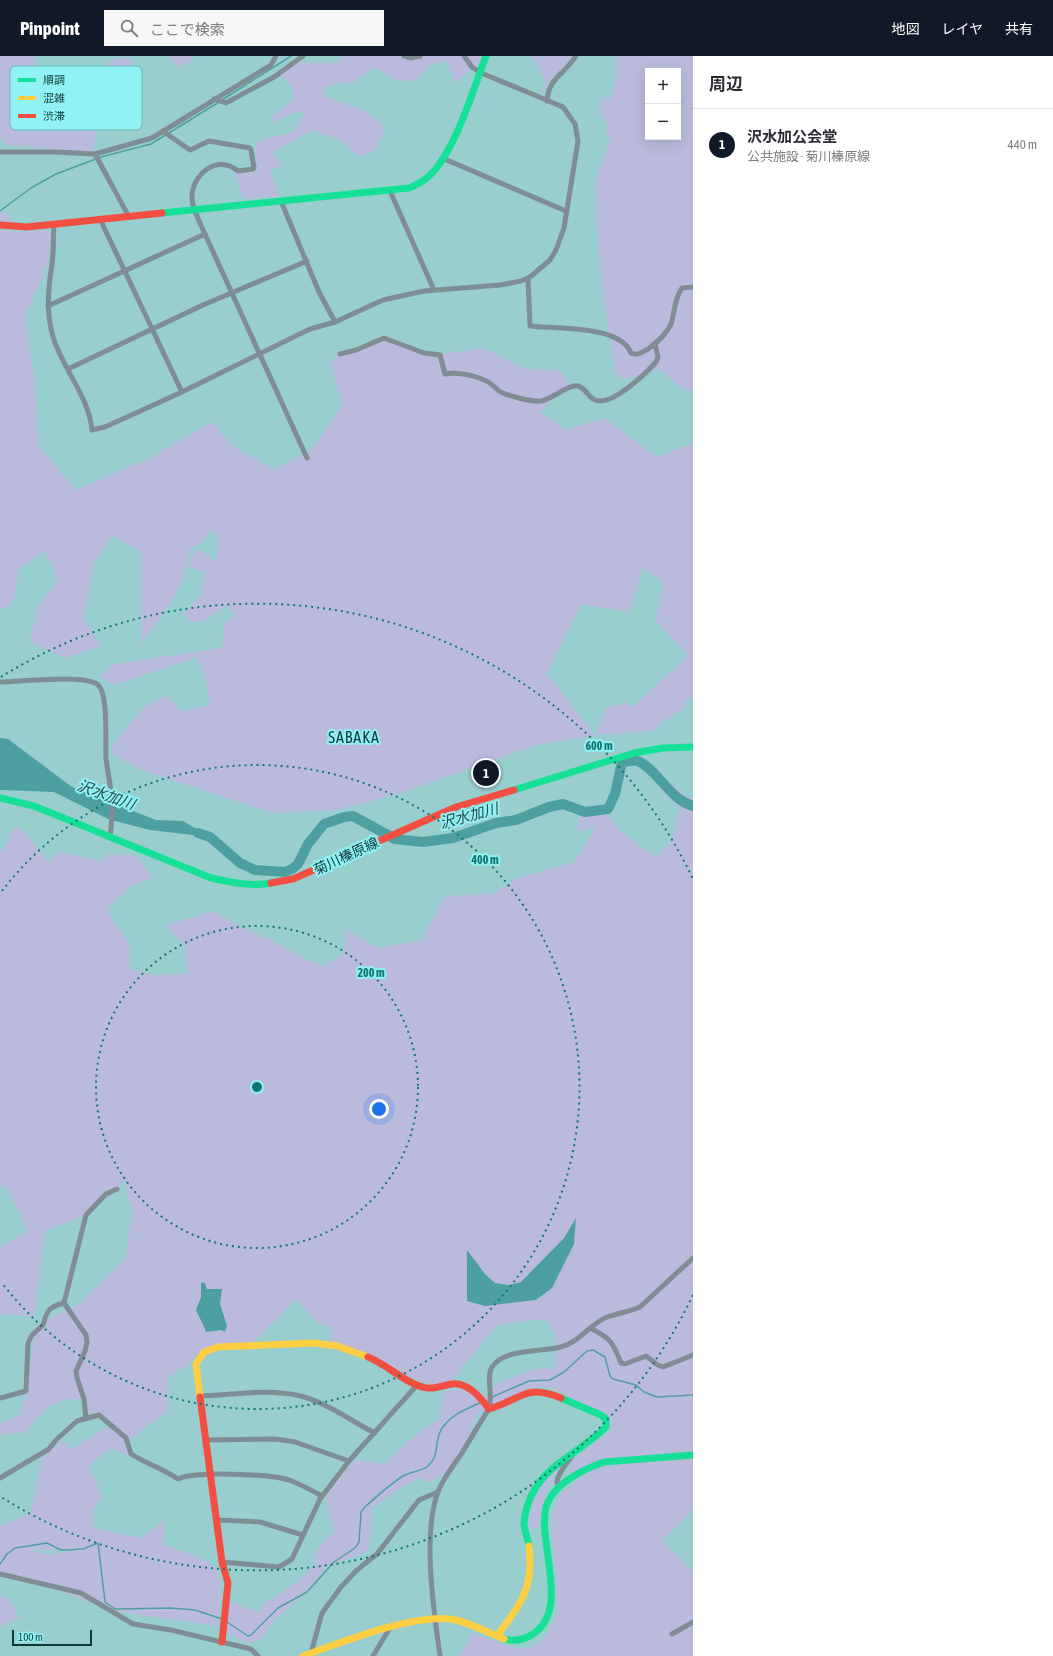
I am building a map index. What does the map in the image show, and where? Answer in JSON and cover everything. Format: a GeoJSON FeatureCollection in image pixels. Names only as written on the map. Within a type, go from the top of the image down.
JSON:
{"type":"FeatureCollection","features":[{"type":"Feature","properties":{"kind":"street"},"geometry":{"type":"LineString","coordinates":[[0,152],[55,152],[96,156],[166,134],[214,99],[271,65],[276,56]]}},
{"type":"Feature","properties":{"kind":"street"},"geometry":{"type":"LineString","coordinates":[[214,99],[226,103],[274,77],[303,56]]}},
{"type":"Feature","properties":{"kind":"street"},"geometry":{"type":"LineString","coordinates":[[404,56],[416,58],[420,56]]}},
{"type":"Feature","properties":{"kind":"street"},"geometry":{"type":"LineString","coordinates":[[54,224],[48,306],[54,339],[89,416],[92,430],[105,427],[182,392],[310,329],[335,322],[383,300],[434,290],[500,285],[528,278],[550,260],[556,250],[564,228],[577,151],[578,132],[570,116],[563,107],[479,72],[472,67],[464,56]]}},
{"type":"Feature","properties":{"kind":"street"},"geometry":{"type":"LineString","coordinates":[[0,225],[18,227],[100,220],[409,188],[429,176],[442,158],[486,56]]}},
{"type":"Feature","properties":{"kind":"street"},"geometry":{"type":"LineString","coordinates":[[547,101],[550,84],[570,66],[576,56]]}},
{"type":"Feature","properties":{"kind":"street"},"geometry":{"type":"LineString","coordinates":[[166,134],[190,150],[209,141],[250,148],[252,150],[253,169],[238,171],[230,164],[226,163],[209,167],[194,186],[192,200],[205,234],[307,458]]}},
{"type":"Feature","properties":{"kind":"street"},"geometry":{"type":"LineString","coordinates":[[96,156],[129,217]]}},
{"type":"Feature","properties":{"kind":"street"},"geometry":{"type":"LineString","coordinates":[[442,158],[566,211]]}},
{"type":"Feature","properties":{"kind":"street"},"geometry":{"type":"LineString","coordinates":[[390,191],[434,290]]}},
{"type":"Feature","properties":{"kind":"street"},"geometry":{"type":"LineString","coordinates":[[281,201],[335,322]]}},
{"type":"Feature","properties":{"kind":"street"},"geometry":{"type":"LineString","coordinates":[[100,220],[182,392]]}},
{"type":"Feature","properties":{"kind":"street"},"geometry":{"type":"LineString","coordinates":[[48,306],[205,234]]}},
{"type":"Feature","properties":{"kind":"street"},"geometry":{"type":"LineString","coordinates":[[68,369],[232,293],[307,261]]}},
{"type":"Feature","properties":{"kind":"street"},"geometry":{"type":"LineString","coordinates":[[528,278],[530,326],[598,332],[624,342],[628,346],[631,353],[635,355],[655,344],[671,325],[677,294],[682,288],[693,287]]}},
{"type":"Feature","properties":{"kind":"street"},"geometry":{"type":"LineString","coordinates":[[340,354],[356,350],[384,338],[424,353],[440,355],[445,374],[453,372],[485,380],[501,392],[513,396],[541,401],[574,386],[581,386],[598,401],[608,400],[617,396],[656,362],[658,357],[655,344]]}},
{"type":"Feature","properties":{"kind":"street"},"geometry":{"type":"LineString","coordinates":[[0,682],[14,683],[54,679],[93,683],[99,686],[105,708],[106,759],[112,803],[110,836]]}},
{"type":"Feature","properties":{"kind":"street","name":"菊川榛原線"},"geometry":{"type":"LineString","coordinates":[[0,798],[34,806],[211,878],[237,883],[263,885],[293,879],[312,872],[398,831],[456,807],[618,757],[647,750],[693,747]]}},
{"type":"Feature","properties":{"kind":"street"},"geometry":{"type":"LineString","coordinates":[[86,1418],[84,1399],[76,1378],[76,1371],[85,1351],[87,1342],[86,1335],[64,1303],[86,1215],[106,1194],[116,1189]]}},
{"type":"Feature","properties":{"kind":"street"},"geometry":{"type":"LineString","coordinates":[[440,1656],[435,1618],[430,1527],[438,1492],[489,1409],[491,1401],[489,1375],[491,1367],[498,1360],[507,1356],[561,1347],[574,1342],[590,1328],[608,1317],[629,1312],[640,1307],[693,1258]]}},
{"type":"Feature","properties":{"kind":"street"},"geometry":{"type":"LineString","coordinates":[[0,1398],[26,1391],[28,1343],[32,1335],[43,1325],[44,1316],[55,1305],[64,1303]]}},
{"type":"Feature","properties":{"kind":"street"},"geometry":{"type":"LineString","coordinates":[[590,1328],[606,1336],[615,1348],[621,1363],[625,1364],[646,1356],[658,1365],[664,1367],[693,1355]]}},
{"type":"Feature","properties":{"kind":"street"},"geometry":{"type":"LineString","coordinates":[[222,1642],[228,1583],[222,1562],[212,1475],[196,1372],[199,1357],[204,1352],[221,1346],[330,1344],[371,1358],[399,1376],[417,1385],[432,1389],[453,1384],[462,1385],[481,1399],[489,1409]]}},
{"type":"Feature","properties":{"kind":"street"},"geometry":{"type":"LineString","coordinates":[[222,1562],[279,1567],[292,1559],[322,1496],[349,1461],[417,1385]]}},
{"type":"Feature","properties":{"kind":"street"},"geometry":{"type":"LineString","coordinates":[[489,1409],[499,1407],[528,1392],[538,1390],[544,1391],[601,1415],[606,1419],[606,1427],[585,1447],[559,1460],[536,1486],[528,1504],[524,1524],[529,1544],[530,1577],[524,1597],[513,1615],[497,1636]]}},
{"type":"Feature","properties":{"kind":"street"},"geometry":{"type":"LineString","coordinates":[[200,1396],[281,1393],[301,1396],[324,1405],[375,1433]]}},
{"type":"Feature","properties":{"kind":"street"},"geometry":{"type":"LineString","coordinates":[[0,1478],[49,1449],[56,1440],[76,1421],[102,1416],[126,1438],[131,1454],[147,1463],[158,1466],[178,1479],[183,1477],[212,1475],[278,1478],[290,1481],[322,1496]]}},
{"type":"Feature","properties":{"kind":"street"},"geometry":{"type":"LineString","coordinates":[[206,1440],[276,1440],[295,1442],[349,1461]]}},
{"type":"Feature","properties":{"kind":"street"},"geometry":{"type":"LineString","coordinates":[[560,1486],[557,1483],[557,1477],[573,1454]]}},
{"type":"Feature","properties":{"kind":"street"},"geometry":{"type":"LineString","coordinates":[[303,1656],[342,1641],[391,1626],[435,1618],[456,1620],[506,1640],[523,1640],[538,1632],[548,1616],[551,1572],[544,1518],[550,1498],[560,1486],[592,1466],[604,1462],[693,1455]]}},
{"type":"Feature","properties":{"kind":"street"},"geometry":{"type":"LineString","coordinates":[[311,1653],[322,1613],[341,1587],[357,1570],[377,1554],[419,1500],[438,1492]]}},
{"type":"Feature","properties":{"kind":"street"},"geometry":{"type":"LineString","coordinates":[[218,1520],[260,1522],[303,1535]]}},
{"type":"Feature","properties":{"kind":"street"},"geometry":{"type":"LineString","coordinates":[[0,1574],[82,1593],[133,1624],[251,1649],[258,1656]]}},
{"type":"Feature","properties":{"kind":"street"},"geometry":{"type":"LineString","coordinates":[[672,1634],[693,1622]]}},
{"type":"Feature","properties":{"kind":"street"},"geometry":{"type":"LineString","coordinates":[[373,1656],[391,1626]]}},
{"type":"Feature","properties":{"kind":"shaded area"},"geometry":{"type":"Polygon","coordinates":[[[0,56],[35,56],[35,64],[37,66],[10,66],[10,130],[97,130],[93,152],[7,145],[0,138],[0,56]]]}},
{"type":"Feature","properties":{"kind":"shaded area"},"geometry":{"type":"Polygon","coordinates":[[[169,56],[192,56],[194,59],[177,68],[169,56]]]}},
{"type":"Feature","properties":{"kind":"shaded area"},"geometry":{"type":"Polygon","coordinates":[[[344,56],[482,56],[477,65],[454,83],[448,61],[432,64],[415,81],[395,80],[375,67],[352,83],[334,84],[324,88],[325,96],[365,111],[381,122],[384,132],[374,151],[360,157],[338,139],[313,130],[272,152],[282,166],[270,170],[279,196],[244,199],[234,173],[257,172],[256,143],[264,139],[293,132],[305,114],[299,111],[271,123],[270,119],[292,100],[292,86],[279,74],[296,62],[332,63],[344,56]]]}},
{"type":"Feature","properties":{"kind":"shaded area"},"geometry":{"type":"Polygon","coordinates":[[[530,56],[573,56],[549,81],[543,95],[541,93],[546,83],[537,63],[530,56]]]}},
{"type":"Feature","properties":{"kind":"shaded area"},"geometry":{"type":"Polygon","coordinates":[[[616,56],[693,56],[693,391],[684,389],[657,368],[626,380],[615,374],[605,308],[598,244],[595,180],[611,139],[606,135],[608,125],[600,112],[602,96],[609,102],[617,71],[616,56]]]}},
{"type":"Feature","properties":{"kind":"shaded area"},"geometry":{"type":"Polygon","coordinates":[[[117,58],[130,58],[133,66],[103,66],[117,58]]]}},
{"type":"Feature","properties":{"kind":"shaded area"},"geometry":{"type":"Polygon","coordinates":[[[6,212],[12,223],[0,222],[0,213],[6,212]]]}},
{"type":"Feature","properties":{"kind":"shaded area"},"geometry":{"type":"Polygon","coordinates":[[[47,229],[51,234],[48,263],[25,316],[35,383],[38,445],[76,490],[152,457],[213,422],[231,445],[273,469],[310,452],[342,406],[332,367],[329,363],[340,354],[384,338],[435,355],[484,348],[525,369],[561,371],[569,385],[540,412],[566,430],[604,418],[657,457],[693,443],[693,697],[686,700],[685,709],[665,720],[653,731],[595,735],[606,708],[626,703],[633,707],[688,655],[655,620],[664,584],[643,568],[629,612],[581,604],[547,673],[595,736],[540,744],[398,794],[338,810],[273,813],[139,769],[110,752],[118,737],[145,707],[167,696],[180,711],[210,705],[205,678],[197,657],[115,685],[99,676],[114,664],[222,648],[225,623],[234,616],[227,605],[206,620],[192,622],[184,614],[201,594],[205,573],[188,566],[196,549],[216,560],[218,536],[211,529],[204,541],[190,550],[184,575],[173,599],[142,644],[141,552],[112,535],[94,563],[83,618],[101,646],[65,658],[30,642],[37,608],[57,581],[45,550],[18,570],[15,597],[6,609],[0,608],[0,230],[23,232],[47,229]]]}},
{"type":"Feature","properties":{"kind":"shaded area"},"geometry":{"type":"Polygon","coordinates":[[[0,738],[8,739],[72,787],[156,820],[183,821],[210,837],[150,830],[108,819],[54,792],[0,790],[0,738]]]}},
{"type":"Feature","properties":{"kind":"shaded area"},"geometry":{"type":"Polygon","coordinates":[[[670,783],[685,795],[693,798],[693,1510],[662,1541],[691,1569],[693,1568],[693,1656],[460,1656],[472,1632],[497,1642],[522,1649],[535,1646],[546,1636],[557,1613],[554,1552],[551,1532],[552,1512],[562,1492],[580,1478],[568,1472],[573,1459],[610,1431],[608,1415],[551,1388],[540,1387],[533,1388],[507,1398],[483,1410],[475,1419],[459,1454],[442,1475],[427,1483],[422,1477],[403,1486],[372,1508],[369,1551],[327,1566],[308,1591],[273,1621],[262,1638],[249,1644],[225,1631],[230,1601],[259,1613],[263,1604],[296,1583],[316,1564],[315,1558],[319,1546],[334,1532],[326,1496],[354,1460],[385,1464],[408,1441],[439,1419],[444,1392],[456,1389],[465,1390],[472,1394],[480,1403],[496,1384],[538,1368],[555,1369],[556,1337],[546,1319],[499,1324],[461,1368],[453,1382],[442,1387],[419,1381],[382,1362],[329,1341],[332,1328],[316,1322],[297,1299],[253,1342],[200,1351],[186,1367],[168,1376],[167,1412],[124,1443],[130,1456],[111,1448],[89,1465],[102,1498],[93,1509],[94,1528],[142,1538],[165,1519],[163,1545],[208,1562],[217,1571],[221,1591],[218,1626],[114,1611],[15,1574],[0,1572],[0,1526],[31,1513],[42,1458],[63,1440],[73,1449],[112,1424],[102,1413],[89,1414],[83,1399],[72,1399],[63,1400],[49,1406],[26,1432],[0,1435],[0,1423],[20,1415],[26,1393],[36,1325],[77,1305],[126,1258],[132,1207],[128,1198],[125,1180],[117,1189],[105,1190],[86,1215],[45,1231],[34,1317],[0,1314],[0,1247],[28,1231],[7,1188],[0,1186],[0,852],[7,844],[11,831],[19,826],[48,862],[60,852],[100,861],[110,854],[137,856],[153,878],[133,885],[107,908],[115,924],[129,942],[130,969],[156,975],[187,973],[186,948],[166,925],[214,911],[237,925],[272,940],[303,958],[324,966],[344,952],[346,929],[378,948],[422,940],[443,898],[495,893],[518,878],[574,862],[597,826],[578,832],[580,808],[602,807],[621,832],[656,857],[671,842],[680,808],[661,790],[670,783]],[[30,1550],[50,1555],[70,1551],[30,1550]]]}},
{"type":"Feature","properties":{"kind":"shaded area"},"geometry":{"type":"Polygon","coordinates":[[[576,1218],[574,1244],[552,1288],[536,1300],[485,1306],[467,1301],[467,1250],[485,1274],[495,1283],[509,1285],[521,1282],[564,1238],[576,1218]]]}},
{"type":"Feature","properties":{"kind":"shaded area"},"geometry":{"type":"Polygon","coordinates":[[[204,1282],[207,1289],[222,1289],[220,1304],[227,1326],[225,1332],[221,1330],[206,1332],[196,1310],[201,1297],[201,1283],[204,1282]]]}},
{"type":"Feature","properties":{"kind":"shaded area"},"geometry":{"type":"Polygon","coordinates":[[[567,1459],[549,1485],[537,1529],[528,1528],[532,1507],[539,1489],[550,1473],[567,1459]]]}},
{"type":"Feature","properties":{"kind":"shaded area"},"geometry":{"type":"Polygon","coordinates":[[[0,1597],[8,1597],[19,1618],[0,1627],[0,1597]]]}},
{"type":"Feature","properties":{"kind":"waterway"},"geometry":{"type":"LineString","coordinates":[[222,100],[291,56]]}},
{"type":"Feature","properties":{"kind":"waterway"},"geometry":{"type":"LineString","coordinates":[[0,211],[31,188],[56,174],[101,157],[151,144],[219,102]]}},
{"type":"Feature","properties":{"kind":"waterway","name":"沢水加川"},"geometry":{"type":"LineString","coordinates":[[198,833],[210,837],[240,863],[255,870],[285,872],[298,864],[308,844],[324,824],[344,817],[353,816],[395,839],[423,842],[453,838],[496,823],[516,820],[549,807],[563,804],[585,812],[608,809],[615,794],[622,762],[635,761],[638,761],[652,771],[677,797],[693,806]]}},
{"type":"Feature","properties":{"kind":"waterway"},"geometry":{"type":"LineString","coordinates":[[492,1397],[529,1381],[550,1380],[564,1372],[587,1351],[593,1350],[605,1357],[610,1376],[613,1379],[636,1385],[644,1392],[657,1397],[693,1395]]}},
{"type":"Feature","properties":{"kind":"waterway"},"geometry":{"type":"LineString","coordinates":[[227,1622],[248,1636],[251,1635],[278,1608],[307,1592],[334,1562],[355,1548],[359,1542],[361,1512],[365,1507],[403,1476],[428,1466],[434,1458],[438,1436],[443,1426],[453,1417],[482,1402]]}},
{"type":"Feature","properties":{"kind":"waterway"},"geometry":{"type":"LineString","coordinates":[[0,1564],[7,1554],[15,1548],[47,1543],[61,1550],[68,1550],[83,1549],[98,1543],[105,1602],[115,1609],[171,1608],[195,1610],[222,1619]]}},
{"type":"Feature","properties":{"kind":"traffic: fast"},"geometry":{"type":"LineString","coordinates":[[162,213],[409,188],[414,186],[428,177],[447,153],[469,103],[486,56]]}},
{"type":"Feature","properties":{"kind":"traffic: fast"},"geometry":{"type":"LineString","coordinates":[[514,790],[634,753],[663,748],[693,747]]}},
{"type":"Feature","properties":{"kind":"traffic: fast"},"geometry":{"type":"LineString","coordinates":[[0,798],[34,806],[211,878],[248,884],[271,883]]}},
{"type":"Feature","properties":{"kind":"traffic: fast"},"geometry":{"type":"LineString","coordinates":[[529,1546],[524,1528],[524,1522],[527,1506],[534,1491],[542,1479],[551,1470],[606,1427],[606,1419],[601,1415],[561,1398]]}},
{"type":"Feature","properties":{"kind":"traffic: fast"},"geometry":{"type":"LineString","coordinates":[[504,1639],[519,1640],[533,1634],[544,1623],[550,1608],[550,1572],[545,1535],[545,1518],[547,1504],[551,1496],[563,1483],[579,1473],[604,1462],[693,1455]]}},
{"type":"Feature","properties":{"kind":"traffic: slow"},"geometry":{"type":"LineString","coordinates":[[200,1397],[196,1364],[204,1352],[218,1347],[314,1343],[337,1346],[368,1357]]}},
{"type":"Feature","properties":{"kind":"traffic: slow"},"geometry":{"type":"LineString","coordinates":[[497,1636],[513,1614],[524,1595],[529,1574],[529,1546]]}},
{"type":"Feature","properties":{"kind":"traffic: slow"},"geometry":{"type":"LineString","coordinates":[[303,1656],[401,1624],[440,1618],[456,1620],[504,1639]]}},
{"type":"Feature","properties":{"kind":"traffic: jam"},"geometry":{"type":"LineString","coordinates":[[0,225],[27,227],[162,213]]}},
{"type":"Feature","properties":{"kind":"traffic: jam"},"geometry":{"type":"LineString","coordinates":[[271,883],[293,879],[456,807],[514,790]]}},
{"type":"Feature","properties":{"kind":"traffic: jam"},"geometry":{"type":"LineString","coordinates":[[368,1357],[406,1380],[419,1386],[432,1388],[458,1384],[469,1388],[489,1409],[524,1394],[539,1392],[561,1398]]}},
{"type":"Feature","properties":{"kind":"traffic: jam"},"geometry":{"type":"LineString","coordinates":[[200,1397],[222,1562],[228,1583],[222,1642]]}},
{"type":"Feature","properties":{"kind":"place","name":"沢水加公会堂"},"geometry":{"type":"Point","coordinates":[486,773]}},
{"type":"Feature","properties":{"kind":"district","name":"SABAKA"},"geometry":{"type":"Point","coordinates":[354,737]}}]}
